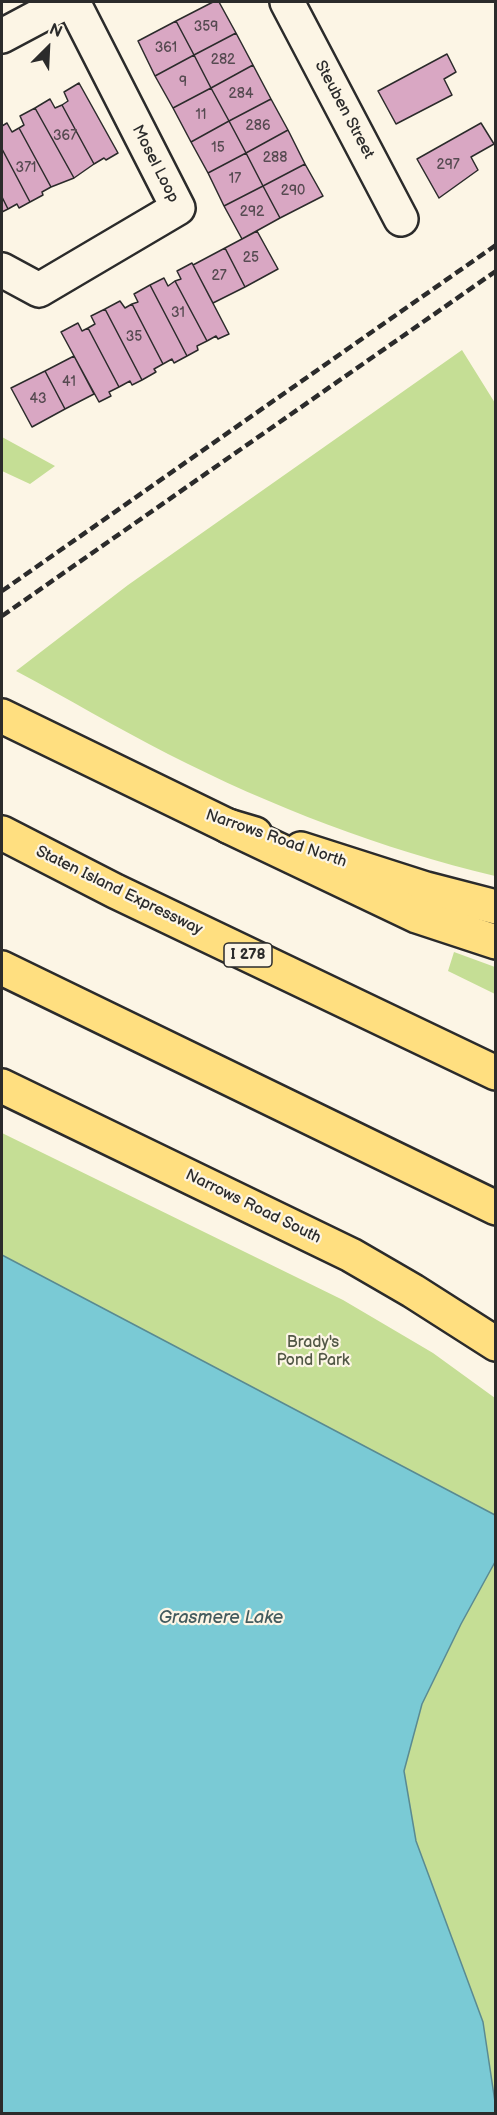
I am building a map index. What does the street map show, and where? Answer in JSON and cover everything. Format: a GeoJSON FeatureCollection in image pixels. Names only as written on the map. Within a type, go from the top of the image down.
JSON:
{"type":"FeatureCollection","features":[{"type":"Feature","properties":{"kind":"main road","name":"Narrows Road North"},"geometry":{"type":"LineString","coordinates":[[13,722],[228,826],[426,889],[495,907]]}},
{"type":"Feature","properties":{"kind":"main road"},"geometry":{"type":"LineString","coordinates":[[228,826],[417,916],[495,942]]}},
{"type":"Feature","properties":{"kind":"main road","name":"Staten Island Expressway"},"geometry":{"type":"LineString","coordinates":[[2,833],[115,891],[495,1073]]}},
{"type":"Feature","properties":{"kind":"main road"},"geometry":{"type":"LineString","coordinates":[[2,968],[495,1208]]}},
{"type":"Feature","properties":{"kind":"main road","name":"Narrows Road South"},"geometry":{"type":"LineString","coordinates":[[2,1086],[351,1255],[413,1291],[495,1344]]}},
{"type":"Feature","properties":{"kind":"street"},"geometry":{"type":"LineString","coordinates":[[2,36],[66,2]]}},
{"type":"Feature","properties":{"kind":"street","name":"Mosel Loop"},"geometry":{"type":"LineString","coordinates":[[2,270],[39,290],[178,208],[73,2]]}},
{"type":"Feature","properties":{"kind":"street","name":"Steuben Street"},"geometry":{"type":"LineString","coordinates":[[287,2],[401,219]]}},
{"type":"Feature","properties":{"kind":"green space"},"geometry":{"type":"Polygon","coordinates":[[[462,350],[495,403],[495,876],[369,840],[247,792],[149,744],[16,671],[128,585],[462,350]]]}},
{"type":"Feature","properties":{"kind":"green space"},"geometry":{"type":"Polygon","coordinates":[[[2,437],[55,466],[30,484],[2,471],[2,437]]]}},
{"type":"Feature","properties":{"kind":"green space"},"geometry":{"type":"Polygon","coordinates":[[[454,952],[495,967],[495,994],[448,971],[454,952]]]}},
{"type":"Feature","properties":{"kind":"green space","name":"Brady's Pond Park"},"geometry":{"type":"Polygon","coordinates":[[[2,1133],[343,1300],[433,1353],[495,1398],[495,1515],[2,1255],[2,1133]]]}},
{"type":"Feature","properties":{"kind":"green space"},"geometry":{"type":"Polygon","coordinates":[[[495,1562],[495,2102],[483,2022],[416,1841],[404,1771],[422,1704],[461,1624],[495,1562]]]}},
{"type":"Feature","properties":{"kind":"water","name":"Grasmere Lake"},"geometry":{"type":"Polygon","coordinates":[[[2,1255],[495,1515],[495,1562],[461,1624],[422,1704],[404,1771],[416,1841],[483,2022],[495,2113],[2,2113],[2,1255]]]}},
{"type":"Feature","properties":{"kind":"building"},"geometry":{"type":"Polygon","coordinates":[[[213,2],[219,2],[236,33],[194,55],[176,21],[213,2]]]}},
{"type":"Feature","properties":{"kind":"building"},"geometry":{"type":"Polygon","coordinates":[[[176,21],[194,55],[155,76],[138,41],[176,21]]]}},
{"type":"Feature","properties":{"kind":"building"},"geometry":{"type":"Polygon","coordinates":[[[236,33],[253,65],[211,88],[194,55],[236,33]]]}},
{"type":"Feature","properties":{"kind":"building"},"geometry":{"type":"Polygon","coordinates":[[[447,54],[456,72],[444,79],[452,95],[396,124],[378,91],[447,54]]]}},
{"type":"Feature","properties":{"kind":"building"},"geometry":{"type":"Polygon","coordinates":[[[194,55],[211,88],[173,108],[155,76],[194,55]]]}},
{"type":"Feature","properties":{"kind":"building"},"geometry":{"type":"Polygon","coordinates":[[[253,65],[271,99],[229,121],[211,88],[253,65]]]}},
{"type":"Feature","properties":{"kind":"building"},"geometry":{"type":"Polygon","coordinates":[[[79,83],[118,153],[94,164],[62,105],[68,101],[64,92],[79,83]]]}},
{"type":"Feature","properties":{"kind":"building"},"geometry":{"type":"Polygon","coordinates":[[[211,88],[229,121],[191,142],[173,108],[211,88]]]}},
{"type":"Feature","properties":{"kind":"building"},"geometry":{"type":"Polygon","coordinates":[[[50,99],[55,108],[62,105],[94,164],[74,178],[35,108],[50,99]]]}},
{"type":"Feature","properties":{"kind":"building"},"geometry":{"type":"Polygon","coordinates":[[[271,99],[288,130],[246,153],[229,121],[271,99]]]}},
{"type":"Feature","properties":{"kind":"building"},"geometry":{"type":"Polygon","coordinates":[[[35,108],[74,178],[51,187],[19,128],[24,125],[20,116],[35,108]]]}},
{"type":"Feature","properties":{"kind":"building"},"geometry":{"type":"Polygon","coordinates":[[[229,121],[246,153],[208,173],[191,142],[229,121]]]}},
{"type":"Feature","properties":{"kind":"building"},"geometry":{"type":"Polygon","coordinates":[[[7,123],[12,132],[19,128],[51,187],[42,192],[43,195],[30,202],[2,149],[2,126],[7,123]]]}},
{"type":"Feature","properties":{"kind":"building"},"geometry":{"type":"Polygon","coordinates":[[[481,123],[494,144],[471,157],[478,170],[439,198],[417,159],[481,123]]]}},
{"type":"Feature","properties":{"kind":"building"},"geometry":{"type":"Polygon","coordinates":[[[288,130],[305,164],[263,186],[246,153],[288,130]]]}},
{"type":"Feature","properties":{"kind":"building"},"geometry":{"type":"Polygon","coordinates":[[[2,149],[30,202],[19,208],[17,204],[8,209],[2,197],[2,149]]]}},
{"type":"Feature","properties":{"kind":"building"},"geometry":{"type":"Polygon","coordinates":[[[246,153],[263,186],[224,206],[208,173],[246,153]]]}},
{"type":"Feature","properties":{"kind":"building"},"geometry":{"type":"Polygon","coordinates":[[[305,164],[323,196],[280,218],[263,186],[305,164]]]}},
{"type":"Feature","properties":{"kind":"building"},"geometry":{"type":"Polygon","coordinates":[[[263,186],[280,218],[242,239],[224,206],[263,186]]]}},
{"type":"Feature","properties":{"kind":"building"},"geometry":{"type":"Polygon","coordinates":[[[2,197],[8,209],[2,212],[2,197]]]}},
{"type":"Feature","properties":{"kind":"building"},"geometry":{"type":"Polygon","coordinates":[[[257,231],[278,269],[245,287],[225,248],[257,231]]]}},
{"type":"Feature","properties":{"kind":"building"},"geometry":{"type":"Polygon","coordinates":[[[225,248],[245,287],[213,303],[193,265],[225,248]]]}},
{"type":"Feature","properties":{"kind":"building"},"geometry":{"type":"Polygon","coordinates":[[[192,263],[229,334],[218,339],[216,336],[207,341],[175,281],[181,279],[177,271],[192,263]]]}},
{"type":"Feature","properties":{"kind":"building"},"geometry":{"type":"Polygon","coordinates":[[[164,278],[168,286],[175,281],[207,341],[197,346],[198,350],[187,356],[150,285],[164,278]]]}},
{"type":"Feature","properties":{"kind":"building"},"geometry":{"type":"Polygon","coordinates":[[[150,285],[187,356],[174,363],[172,359],[163,364],[132,304],[138,302],[134,294],[150,285]]]}},
{"type":"Feature","properties":{"kind":"building"},"geometry":{"type":"Polygon","coordinates":[[[120,301],[125,308],[132,304],[163,364],[154,369],[156,372],[142,380],[105,309],[120,301]]]}},
{"type":"Feature","properties":{"kind":"building"},"geometry":{"type":"Polygon","coordinates":[[[105,309],[142,380],[132,385],[130,381],[119,387],[88,328],[95,324],[91,316],[105,309]]]}},
{"type":"Feature","properties":{"kind":"building"},"geometry":{"type":"Polygon","coordinates":[[[78,323],[82,331],[88,328],[119,387],[109,392],[111,396],[99,402],[61,332],[78,323]]]}},
{"type":"Feature","properties":{"kind":"building"},"geometry":{"type":"Polygon","coordinates":[[[74,356],[94,394],[65,409],[45,371],[74,356]]]}},
{"type":"Feature","properties":{"kind":"building"},"geometry":{"type":"Polygon","coordinates":[[[45,371],[65,409],[32,427],[11,388],[45,371]]]}},
{"type":"Feature","properties":{"kind":"railway"},"geometry":{"type":"LineString","coordinates":[[2,591],[496,245]]}},
{"type":"Feature","properties":{"kind":"railway"},"geometry":{"type":"LineString","coordinates":[[2,616],[496,271]]}}]}
